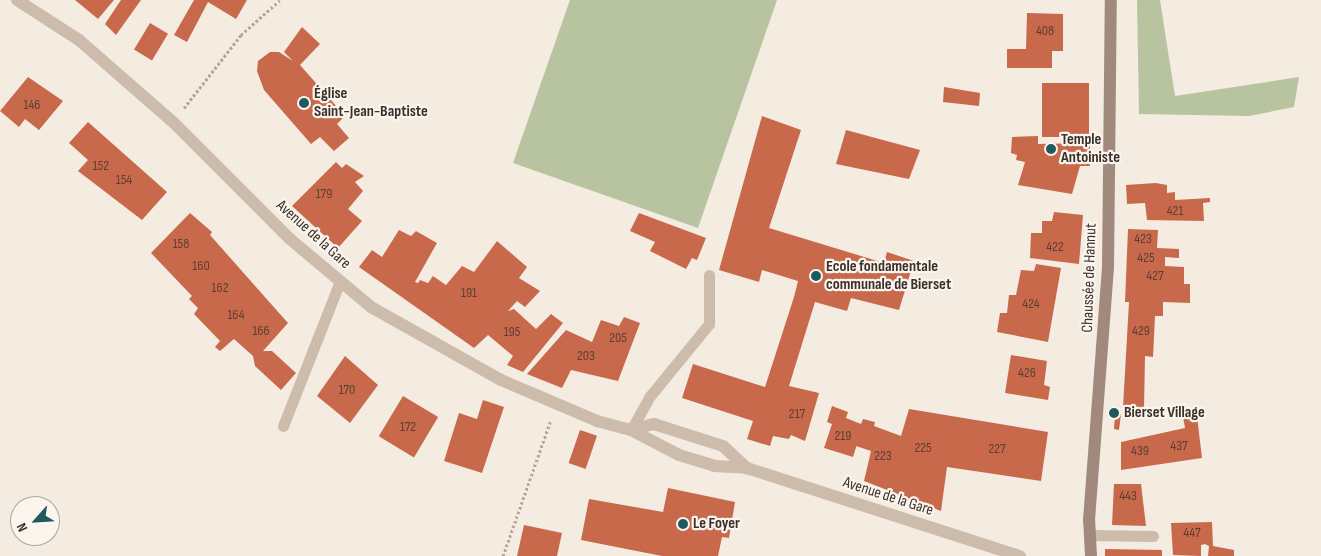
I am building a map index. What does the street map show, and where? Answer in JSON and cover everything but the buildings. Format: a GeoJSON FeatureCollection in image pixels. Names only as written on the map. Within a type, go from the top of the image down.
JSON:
{"type":"FeatureCollection","features":[{"type":"Feature","properties":{"kind":"main road","name":"Chaussée de Hannut"},"geometry":{"type":"LineString","coordinates":[[1091,556],[1090,535],[1108,268],[1111,0]]}},
{"type":"Feature","properties":{"kind":"street","name":"Avenue de la Gare"},"geometry":{"type":"LineString","coordinates":[[17,0],[79,40],[173,122],[290,239],[371,307],[502,380],[556,404],[630,430],[679,455],[714,466],[747,468],[1020,556]]}},
{"type":"Feature","properties":{"kind":"street","name":"Avenue de la Gare"},"geometry":{"type":"LineString","coordinates":[[630,430],[654,424],[723,446],[747,468]]}},
{"type":"Feature","properties":{"kind":"lane"},"geometry":{"type":"LineString","coordinates":[[630,430],[650,396],[709,324],[709,275]]}},
{"type":"Feature","properties":{"kind":"lane"},"geometry":{"type":"LineString","coordinates":[[283,426],[340,281]]}},
{"type":"Feature","properties":{"kind":"lane"},"geometry":{"type":"LineString","coordinates":[[1090,535],[1153,536]]}},
{"type":"Feature","properties":{"kind":"path"},"geometry":{"type":"LineString","coordinates":[[173,122],[241,35],[280,0]]}},
{"type":"Feature","properties":{"kind":"path"},"geometry":{"type":"LineString","coordinates":[[503,556],[556,404]]}},
{"type":"Feature","properties":{"kind":"green space"},"geometry":{"type":"Polygon","coordinates":[[[570,0],[777,0],[698,228],[513,163],[570,0]]]}},
{"type":"Feature","properties":{"kind":"green space"},"geometry":{"type":"Polygon","coordinates":[[[1137,0],[1160,0],[1175,96],[1299,77],[1294,107],[1249,116],[1139,114],[1137,0]]]}},
{"type":"Feature","properties":{"kind":"place","name":"Église Saint-Jean-Baptiste"},"geometry":{"type":"Point","coordinates":[304,103]}},
{"type":"Feature","properties":{"kind":"place","name":"Temple Antoiniste"},"geometry":{"type":"Point","coordinates":[1051,149]}},
{"type":"Feature","properties":{"kind":"place","name":"Ecole fondamentale communale de Bierset"},"geometry":{"type":"Point","coordinates":[816,276]}},
{"type":"Feature","properties":{"kind":"place","name":"Bierset Village"},"geometry":{"type":"Point","coordinates":[1114,413]}},
{"type":"Feature","properties":{"kind":"place","name":"Le Foyer"},"geometry":{"type":"Point","coordinates":[683,524]}}]}
